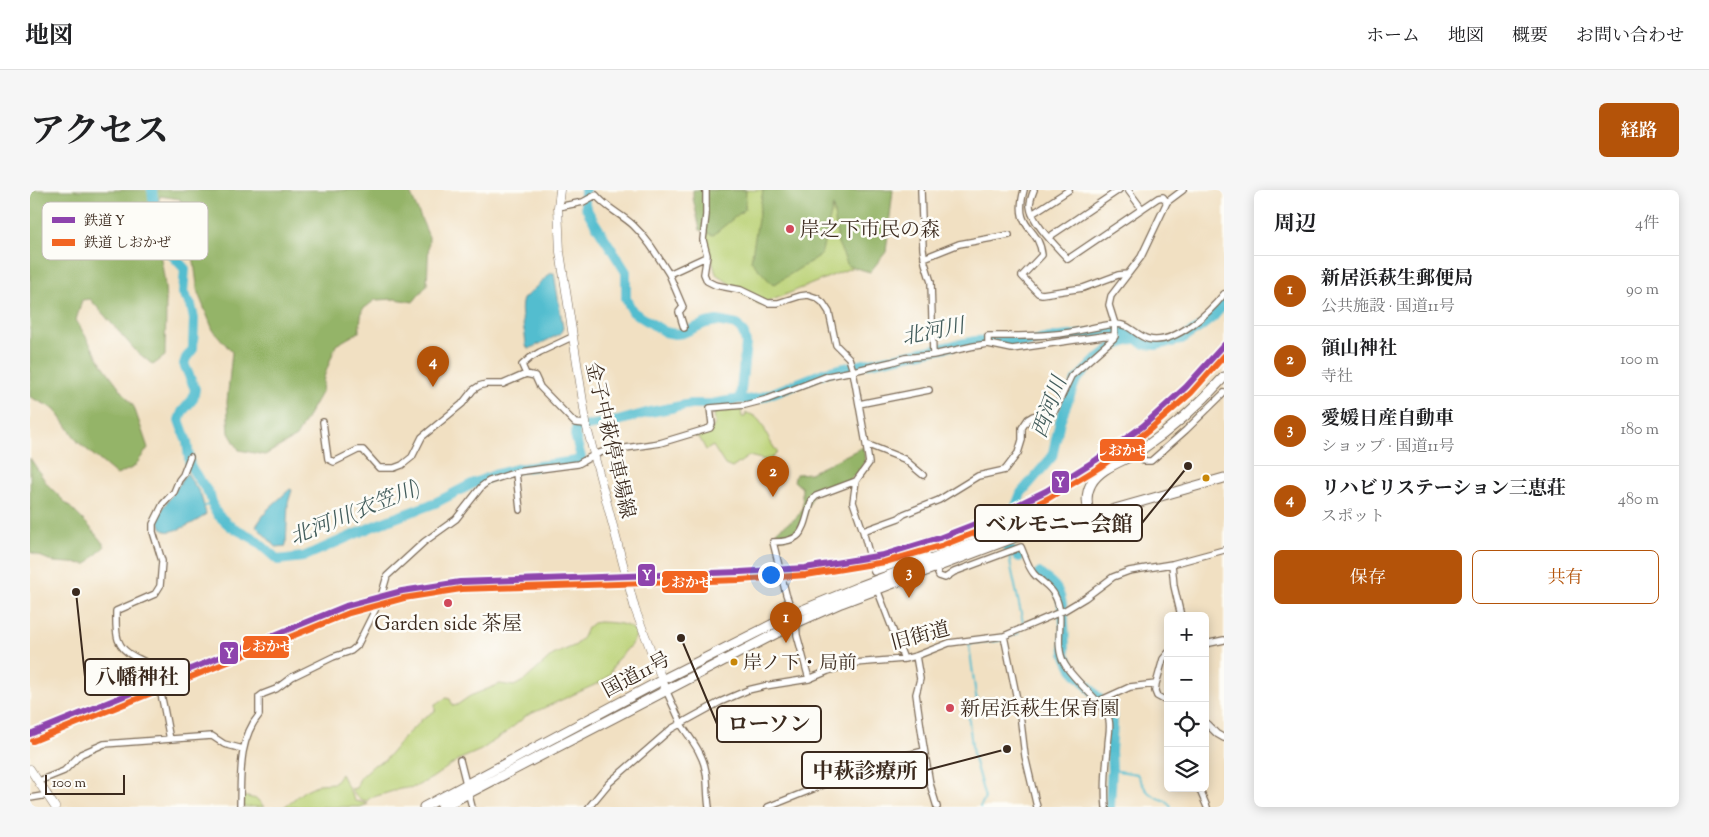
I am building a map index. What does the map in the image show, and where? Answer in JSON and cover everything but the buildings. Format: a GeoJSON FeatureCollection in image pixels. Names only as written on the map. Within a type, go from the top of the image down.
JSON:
{"type":"FeatureCollection","features":[{"type":"Feature","properties":{"kind":"highway"},"geometry":{"type":"LineString","coordinates":[[1089,514],[1086,502],[1088,492],[1095,478],[1102,472],[1139,452],[1171,429],[1208,396],[1224,377]]}},
{"type":"Feature","properties":{"kind":"highway","name":"国道11号"},"geometry":{"type":"LineString","coordinates":[[424,807],[468,788],[796,623],[1012,529],[1045,520],[1128,506],[1224,478]]}},
{"type":"Feature","properties":{"kind":"highway","name":"国道11号"},"geometry":{"type":"LineString","coordinates":[[442,807],[468,788],[662,680],[792,614],[861,586],[933,564]]}},
{"type":"Feature","properties":{"kind":"main road","name":"金子中萩停車場線"},"geometry":{"type":"LineString","coordinates":[[560,190],[558,207],[560,252],[587,426],[635,609],[666,690]]}},
{"type":"Feature","properties":{"kind":"main road"},"geometry":{"type":"LineString","coordinates":[[30,769],[55,807]]}},
{"type":"Feature","properties":{"kind":"street"},"geometry":{"type":"LineString","coordinates":[[706,190],[703,240],[706,257],[704,274],[710,284],[742,290],[768,303],[778,303],[800,296],[808,296],[823,302],[829,312],[836,345],[849,358],[853,368],[868,463],[856,480],[854,502],[864,531],[874,572],[926,555],[939,576],[945,578],[954,572],[1021,547],[1035,576],[1050,587],[1061,612],[1061,655],[1064,664],[1080,685],[1100,701],[1110,729],[1107,753],[1106,807]]}},
{"type":"Feature","properties":{"kind":"street"},"geometry":{"type":"LineString","coordinates":[[921,190],[924,258],[931,282],[932,352]]}},
{"type":"Feature","properties":{"kind":"street"},"geometry":{"type":"LineString","coordinates":[[1024,190],[1020,208],[1022,218],[1036,238],[1042,255],[1022,276],[1038,293],[1083,288],[1118,275],[1127,274]]}},
{"type":"Feature","properties":{"kind":"street"},"geometry":{"type":"LineString","coordinates":[[1034,190],[1030,206],[1032,214],[1037,223],[1068,259],[1158,198],[1163,197],[1167,202]]}},
{"type":"Feature","properties":{"kind":"street"},"geometry":{"type":"LineString","coordinates":[[1032,214],[1070,190]]}},
{"type":"Feature","properties":{"kind":"street"},"geometry":{"type":"LineString","coordinates":[[1050,237],[1119,190]]}},
{"type":"Feature","properties":{"kind":"street"},"geometry":{"type":"LineString","coordinates":[[1128,190],[1142,209]]}},
{"type":"Feature","properties":{"kind":"street"},"geometry":{"type":"LineString","coordinates":[[864,531],[939,500],[978,476],[1004,470],[1018,453],[1022,440],[1022,428],[1028,419],[1033,416],[1043,416],[1052,413],[1071,376],[1112,341],[1115,335],[1115,325],[1109,305],[1111,296],[1141,257],[1167,202],[1183,190]]}},
{"type":"Feature","properties":{"kind":"street"},"geometry":{"type":"LineString","coordinates":[[558,207],[583,202],[598,192],[602,203],[618,213],[639,232],[669,274],[683,307],[679,312],[684,328]]}},
{"type":"Feature","properties":{"kind":"street"},"geometry":{"type":"LineString","coordinates":[[924,258],[959,244],[1009,234]]}},
{"type":"Feature","properties":{"kind":"street"},"geometry":{"type":"LineString","coordinates":[[669,274],[706,257]]}},
{"type":"Feature","properties":{"kind":"street"},"geometry":{"type":"LineString","coordinates":[[240,807],[243,749],[249,729],[259,715],[259,697],[276,689],[292,677],[333,657],[352,651],[357,646],[380,600],[387,576],[424,542],[456,519],[482,486],[488,482],[516,472],[578,464],[594,454],[678,438],[712,426],[710,408],[745,405],[768,399],[853,368],[864,370],[905,358],[988,341],[1056,334],[1115,325],[1128,326],[1150,340],[1174,336],[1192,326],[1224,294]]}},
{"type":"Feature","properties":{"kind":"street"},"geometry":{"type":"LineString","coordinates":[[988,341],[1012,349],[1115,335]]}},
{"type":"Feature","properties":{"kind":"street"},"geometry":{"type":"LineString","coordinates":[[526,374],[522,366],[530,358],[572,338]]}},
{"type":"Feature","properties":{"kind":"street"},"geometry":{"type":"LineString","coordinates":[[323,422],[328,459],[334,462],[358,450],[363,450],[379,468],[394,468],[402,465],[412,457],[422,437],[462,404],[473,390],[486,384],[503,384],[526,374],[535,376],[540,387],[575,423],[587,426]]}},
{"type":"Feature","properties":{"kind":"street"},"geometry":{"type":"LineString","coordinates":[[859,404],[929,390]]}},
{"type":"Feature","properties":{"kind":"street"},"geometry":{"type":"LineString","coordinates":[[1139,452],[1144,461],[1151,461],[1224,393]]}},
{"type":"Feature","properties":{"kind":"street"},"geometry":{"type":"LineString","coordinates":[[866,444],[904,459],[923,475]]}},
{"type":"Feature","properties":{"kind":"street"},"geometry":{"type":"LineString","coordinates":[[170,739],[153,669],[147,663],[126,652],[120,644],[116,629],[116,611],[155,594],[160,586],[162,561],[153,532],[153,524],[162,504],[174,492],[179,480],[184,475],[189,460]]}},
{"type":"Feature","properties":{"kind":"street"},"geometry":{"type":"LineString","coordinates":[[516,472],[520,510]]}},
{"type":"Feature","properties":{"kind":"street"},"geometry":{"type":"LineString","coordinates":[[809,678],[797,635],[796,623],[773,542],[786,542],[796,537],[802,531],[812,500],[816,496],[856,480]]}},
{"type":"Feature","properties":{"kind":"street","name":"旧街道"},"geometry":{"type":"LineString","coordinates":[[589,807],[609,783],[650,746],[680,723],[748,690],[809,678],[855,664],[904,659],[949,643],[1004,638],[1027,625],[1045,620],[1061,612],[1085,598],[1113,577],[1151,566],[1172,564],[1224,550]]}},
{"type":"Feature","properties":{"kind":"street"},"geometry":{"type":"LineString","coordinates":[[1172,564],[1174,586],[1180,612]]}},
{"type":"Feature","properties":{"kind":"street"},"geometry":{"type":"LineString","coordinates":[[877,589],[904,659]]}},
{"type":"Feature","properties":{"kind":"street"},"geometry":{"type":"LineString","coordinates":[[1004,638],[1020,714],[1025,756],[1037,807]]}},
{"type":"Feature","properties":{"kind":"street"},"geometry":{"type":"LineString","coordinates":[[1209,643],[1224,640]]}},
{"type":"Feature","properties":{"kind":"street"},"geometry":{"type":"LineString","coordinates":[[916,656],[920,679],[916,694],[930,784],[937,807]]}},
{"type":"Feature","properties":{"kind":"street"},"geometry":{"type":"LineString","coordinates":[[1164,700],[1157,696],[1155,691],[1165,657]]}},
{"type":"Feature","properties":{"kind":"street"},"geometry":{"type":"LineString","coordinates":[[1100,701],[1130,687],[1156,684]]}},
{"type":"Feature","properties":{"kind":"street"},"geometry":{"type":"LineString","coordinates":[[666,690],[680,723],[695,744],[706,771],[707,794],[710,807]]}},
{"type":"Feature","properties":{"kind":"street"},"geometry":{"type":"LineString","coordinates":[[1209,726],[1224,738]]}},
{"type":"Feature","properties":{"kind":"street"},"geometry":{"type":"LineString","coordinates":[[39,781],[64,771],[81,754],[104,744],[212,736],[224,744],[243,749]]}},
{"type":"Feature","properties":{"kind":"street"},"geometry":{"type":"LineString","coordinates":[[768,807],[883,761],[924,751]]}},
{"type":"Feature","properties":{"kind":"street"},"geometry":{"type":"LineString","coordinates":[[460,760],[472,807]]}},
{"type":"Feature","properties":{"kind":"street"},"geometry":{"type":"LineString","coordinates":[[1201,792],[1207,807]]}},
{"type":"Feature","properties":{"kind":"street"},"geometry":{"type":"LineString","coordinates":[[30,798],[48,795]]}},
{"type":"Feature","properties":{"kind":"green space"},"geometry":{"type":"Polygon","coordinates":[[[30,190],[409,190],[429,237],[427,285],[413,302],[396,299],[375,300],[362,310],[359,332],[336,345],[324,377],[322,391],[296,437],[265,455],[239,450],[229,433],[227,402],[232,352],[213,330],[198,293],[194,260],[208,260],[208,202],[181,202],[180,199],[160,196],[158,202],[42,202],[42,260],[161,260],[166,296],[165,356],[153,365],[136,351],[90,299],[82,300],[76,320],[102,364],[134,407],[148,448],[134,467],[117,475],[78,442],[55,409],[30,397],[30,190]]]}},
{"type":"Feature","properties":{"kind":"green space"},"geometry":{"type":"Polygon","coordinates":[[[693,190],[746,190],[745,209],[713,235],[700,230],[693,190]]]}},
{"type":"Feature","properties":{"kind":"green space","name":"岸之下市民の森"},"geometry":{"type":"Polygon","coordinates":[[[698,190],[875,190],[878,257],[760,305],[716,274],[695,200],[698,190]]]}},
{"type":"Feature","properties":{"kind":"green space"},"geometry":{"type":"Polygon","coordinates":[[[763,190],[893,190],[886,252],[870,272],[848,266],[838,243],[833,206],[821,255],[773,285],[751,261],[763,190]]]}},
{"type":"Feature","properties":{"kind":"green space"},"geometry":{"type":"Polygon","coordinates":[[[741,408],[742,417],[745,417],[746,413],[758,419],[778,452],[769,461],[749,456],[732,468],[725,465],[713,446],[706,450],[696,435],[712,429],[715,424],[715,410],[741,408]]]}},
{"type":"Feature","properties":{"kind":"green space"},"geometry":{"type":"Polygon","coordinates":[[[863,447],[865,457],[862,469],[850,481],[813,494],[798,531],[789,537],[776,537],[776,532],[794,519],[802,508],[802,488],[794,481],[796,474],[810,473],[863,447]]]}},
{"type":"Feature","properties":{"kind":"green space"},"geometry":{"type":"Polygon","coordinates":[[[30,458],[47,484],[89,526],[105,546],[87,564],[54,562],[30,552],[30,458]]]}},
{"type":"Feature","properties":{"kind":"green space"},"geometry":{"type":"Polygon","coordinates":[[[593,623],[625,625],[638,633],[630,646],[615,662],[610,674],[601,682],[526,716],[481,750],[458,760],[415,787],[400,789],[370,798],[367,801],[354,794],[351,789],[356,788],[360,778],[374,765],[385,760],[420,720],[435,711],[435,704],[446,698],[450,699],[453,706],[470,696],[500,684],[514,686],[525,680],[553,655],[576,645],[583,637],[587,628],[593,623]]]}},
{"type":"Feature","properties":{"kind":"green space"},"geometry":{"type":"Polygon","coordinates":[[[341,774],[355,801],[368,804],[360,807],[284,807],[304,791],[319,784],[334,783],[341,774]]]}},
{"type":"Feature","properties":{"kind":"green space"},"geometry":{"type":"Polygon","coordinates":[[[242,796],[257,799],[264,807],[242,807],[242,796]]]}},
{"type":"Feature","properties":{"kind":"water"},"geometry":{"type":"Polygon","coordinates":[[[551,273],[554,273],[563,328],[560,334],[529,349],[526,346],[522,315],[523,299],[551,273]]]}},
{"type":"Feature","properties":{"kind":"water"},"geometry":{"type":"Polygon","coordinates":[[[187,473],[201,495],[206,514],[180,529],[164,530],[160,526],[158,518],[187,473]]]}},
{"type":"Feature","properties":{"kind":"water"},"geometry":{"type":"Polygon","coordinates":[[[290,489],[292,490],[288,503],[286,546],[276,547],[256,526],[268,509],[290,489]]]}},
{"type":"Feature","properties":{"kind":"waterway","name":"北河川(衣笠川)"},"geometry":{"type":"LineString","coordinates":[[152,190],[154,202]]}},
{"type":"Feature","properties":{"kind":"waterway"},"geometry":{"type":"LineString","coordinates":[[585,190],[585,206],[626,272],[626,299],[633,312],[665,332],[675,334],[717,321],[737,325],[744,334],[746,344],[740,399]]}},
{"type":"Feature","properties":{"kind":"waterway","name":"北河川(衣笠川)"},"geometry":{"type":"LineString","coordinates":[[177,260],[185,269],[183,293],[191,305],[194,319],[193,349],[184,364],[195,389],[193,399],[182,412],[179,420],[187,442],[190,466],[210,495],[218,515],[230,526],[253,538],[278,560],[303,557],[376,525],[435,503],[472,484],[497,474],[516,469],[576,461],[581,457],[575,435],[576,429],[580,427],[618,421],[650,412],[691,404],[711,404],[760,398],[826,372],[975,341],[994,340],[1025,343],[1050,338],[1099,333],[1110,329],[1130,333],[1144,344],[1156,345],[1180,340],[1213,317],[1224,304]]}},
{"type":"Feature","properties":{"kind":"waterway","name":"西河川"},"geometry":{"type":"LineString","coordinates":[[1009,520],[1021,493],[1052,457],[1060,421],[1076,380],[1114,346],[1136,338]]}},
{"type":"Feature","properties":{"kind":"waterway"},"geometry":{"type":"LineString","coordinates":[[205,506],[212,504]]}},
{"type":"Feature","properties":{"kind":"waterway"},"geometry":{"type":"LineString","coordinates":[[1008,548],[1024,627]]}},
{"type":"Feature","properties":{"kind":"waterway","name":"西河川"},"geometry":{"type":"LineString","coordinates":[[1008,548],[1019,557]]}},
{"type":"Feature","properties":{"kind":"waterway","name":"西河川"},"geometry":{"type":"LineString","coordinates":[[1039,573],[1054,586],[1059,594],[1063,611],[1065,654],[1072,669],[1112,715],[1110,807]]}},
{"type":"Feature","properties":{"kind":"waterway"},"geometry":{"type":"LineString","coordinates":[[980,807],[985,798],[973,755],[968,712],[977,703],[969,645],[998,641],[1019,633]]}},
{"type":"Feature","properties":{"kind":"waterway"},"geometry":{"type":"LineString","coordinates":[[1112,770],[1137,774],[1148,792],[1166,801],[1171,807]]}},
{"type":"Feature","properties":{"kind":"railway"},"geometry":{"type":"LineString","coordinates":[[30,738],[155,683]]}},
{"type":"Feature","properties":{"kind":"rail line","name":"Y"},"geometry":{"type":"LineString","coordinates":[[30,734],[346,606],[402,591],[460,582],[805,568],[883,555],[939,538],[993,517],[1046,491],[1096,460],[1143,426],[1186,387],[1224,345]]}},
{"type":"Feature","properties":{"kind":"rail line","name":"しおかぜ"},"geometry":{"type":"LineString","coordinates":[[33,741],[349,613],[404,598],[461,589],[740,580],[806,575],[885,562],[941,546],[997,524],[1049,498],[1100,467],[1148,431],[1191,393],[1224,356]]}},
{"type":"Feature","properties":{"kind":"place","name":"岸之下市民の森"},"geometry":{"type":"Point","coordinates":[790,229]}},
{"type":"Feature","properties":{"kind":"place","name":"リハビリステーション三恵荘"},"geometry":{"type":"Point","coordinates":[433,387]}},
{"type":"Feature","properties":{"kind":"place","name":"ベルモニー会館"},"geometry":{"type":"Point","coordinates":[1188,466]}},
{"type":"Feature","properties":{"kind":"place","name":"領山神社"},"geometry":{"type":"Point","coordinates":[773,497]}},
{"type":"Feature","properties":{"kind":"place","name":"八幡神社"},"geometry":{"type":"Point","coordinates":[76,592]}},
{"type":"Feature","properties":{"kind":"place","name":"愛媛日産自動車"},"geometry":{"type":"Point","coordinates":[909,598]}},
{"type":"Feature","properties":{"kind":"place","name":"Garden side 茶屋"},"geometry":{"type":"Point","coordinates":[448,603]}},
{"type":"Feature","properties":{"kind":"place","name":"ローソン"},"geometry":{"type":"Point","coordinates":[681,638]}},
{"type":"Feature","properties":{"kind":"place","name":"新居浜萩生郵便局"},"geometry":{"type":"Point","coordinates":[786,643]}},
{"type":"Feature","properties":{"kind":"place","name":"岸ノ下・局前"},"geometry":{"type":"Point","coordinates":[734,662]}},
{"type":"Feature","properties":{"kind":"place","name":"新居浜萩生保育園"},"geometry":{"type":"Point","coordinates":[950,708]}},
{"type":"Feature","properties":{"kind":"place","name":"中萩診療所"},"geometry":{"type":"Point","coordinates":[1007,749]}},
{"type":"Feature","properties":{"kind":"water label","name":"北河川"},"geometry":{"type":"Point","coordinates":[933,331]}}]}
